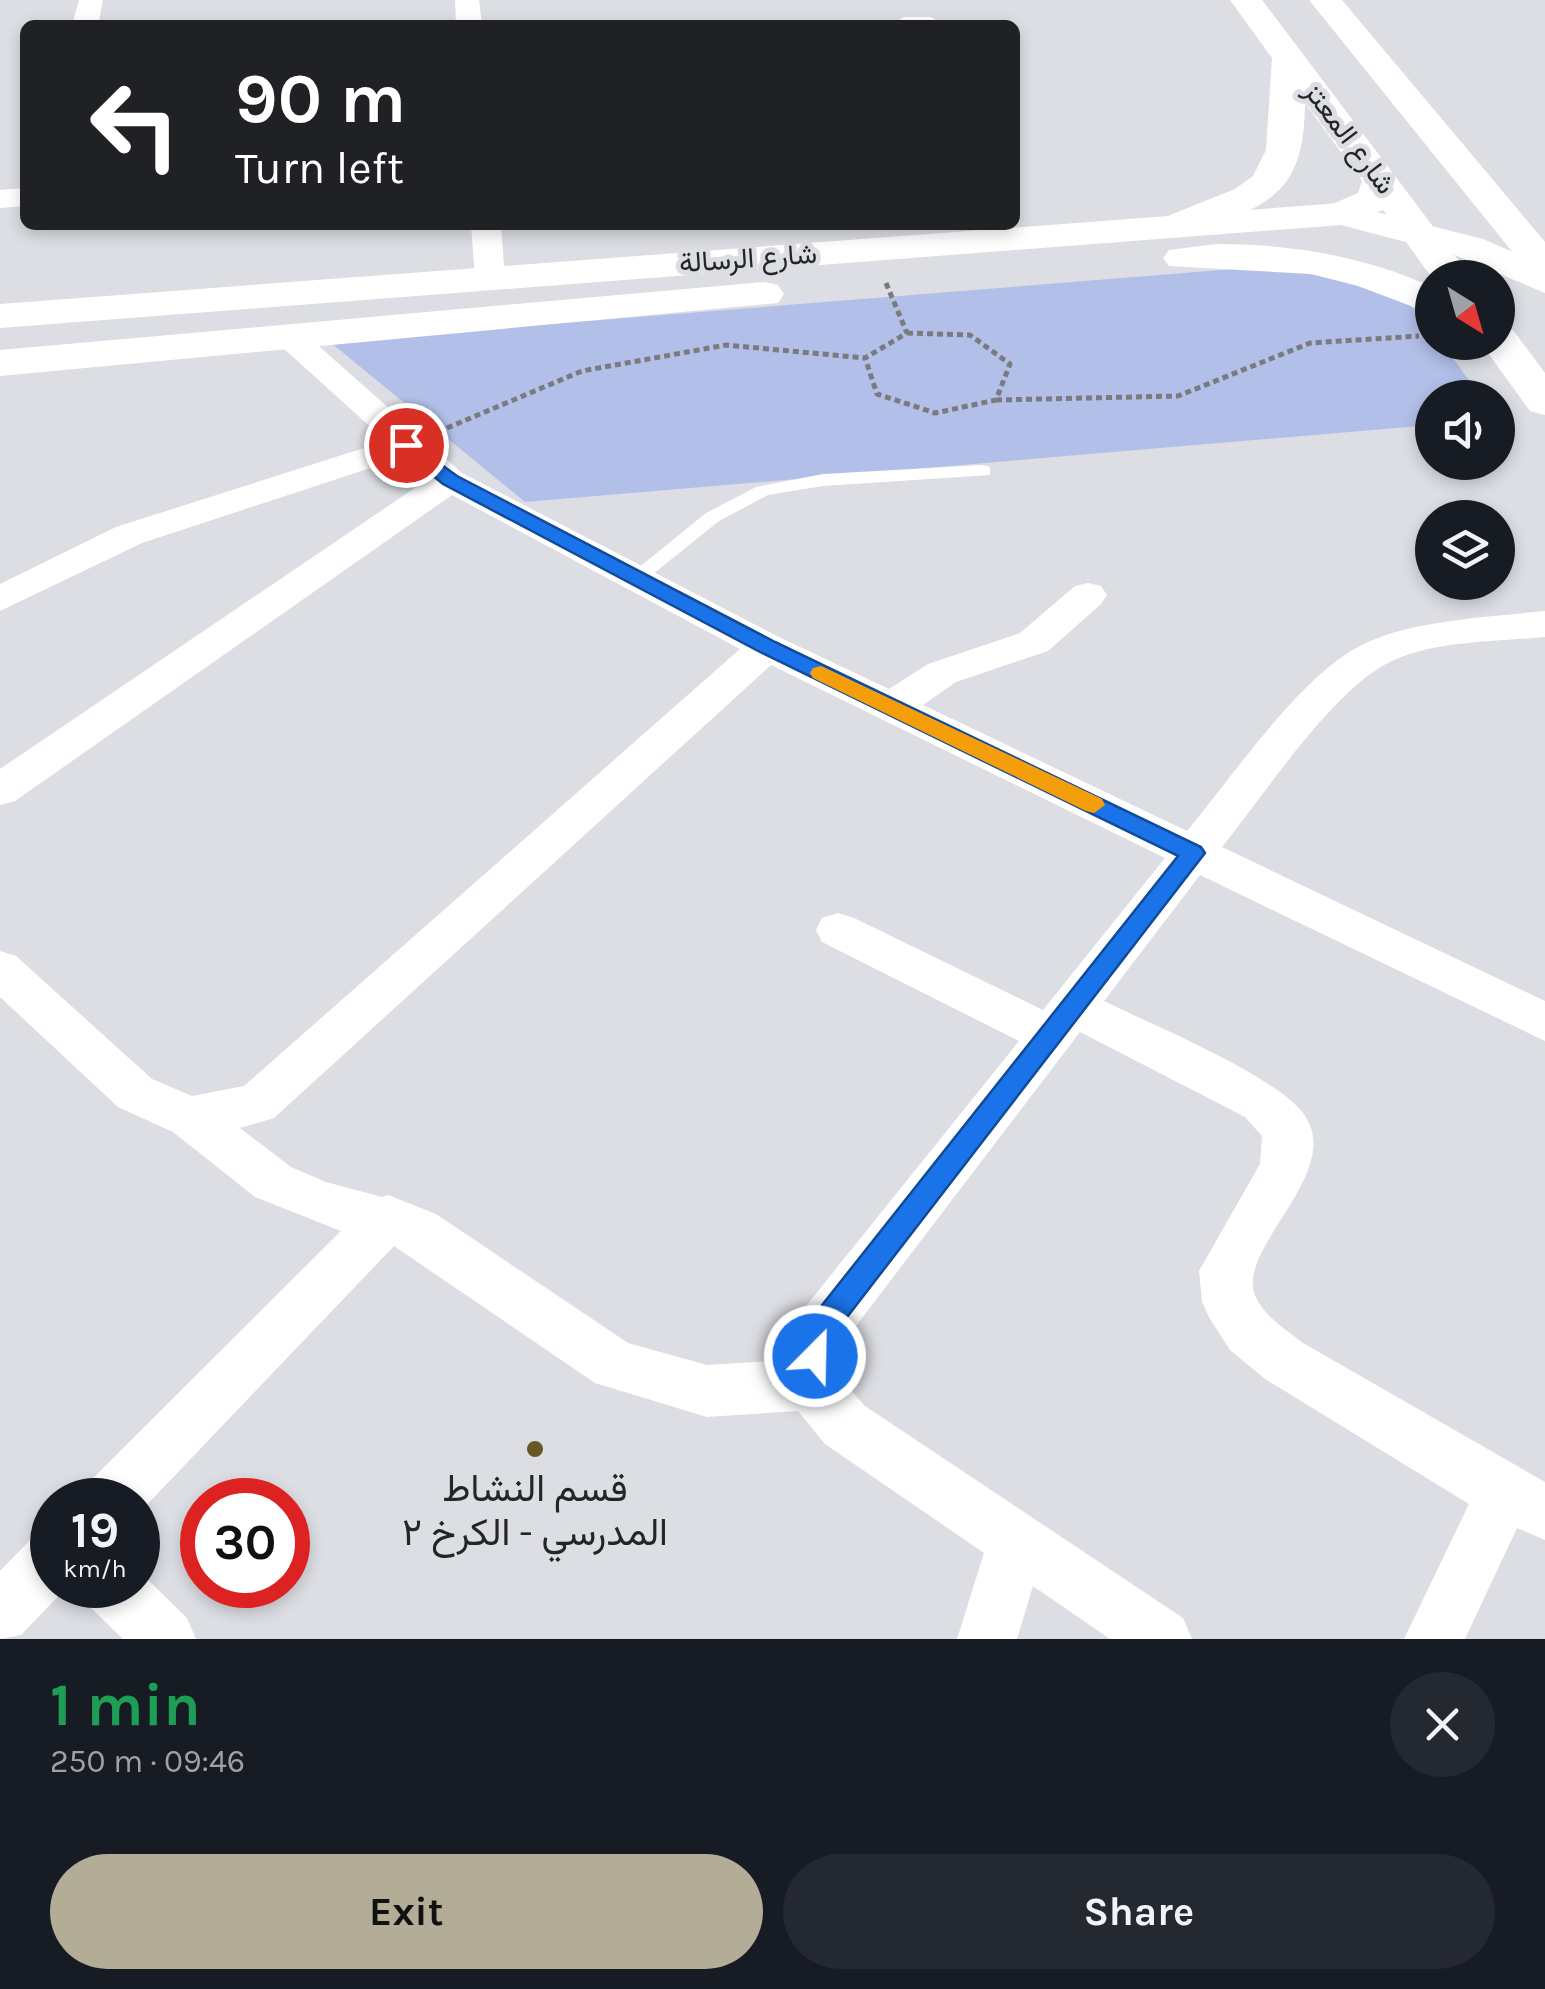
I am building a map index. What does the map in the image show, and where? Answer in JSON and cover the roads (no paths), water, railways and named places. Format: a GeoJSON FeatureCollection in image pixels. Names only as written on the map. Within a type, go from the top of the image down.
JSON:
{"type":"FeatureCollection","features":[{"type":"Feature","properties":{"kind":"street","name":"شارع المعتز"},"geometry":{"type":"LineString","coordinates":[[1246,0],[1440,260]]}},
{"type":"Feature","properties":{"kind":"street"},"geometry":{"type":"LineString","coordinates":[[1325,0],[1545,267]]}},
{"type":"Feature","properties":{"kind":"street"},"geometry":{"type":"LineString","coordinates":[[1183,223],[1228,209],[1264,190],[1283,163],[1289,58]]}},
{"type":"Feature","properties":{"kind":"street"},"geometry":{"type":"LineString","coordinates":[[1341,214],[1375,200],[1381,180]]}},
{"type":"Feature","properties":{"kind":"street","name":"شارع الرسالة"},"geometry":{"type":"LineString","coordinates":[[11,362],[292,339],[1183,223],[1341,214],[1469,247],[1545,281]]}},
{"type":"Feature","properties":{"kind":"street"},"geometry":{"type":"LineString","coordinates":[[486,230],[490,278]]}},
{"type":"Feature","properties":{"kind":"street","name":"شارع الرسالة"},"geometry":{"type":"LineString","coordinates":[[18,315],[490,278],[829,270],[885,282],[1211,256],[1312,259],[1415,294]]}},
{"type":"Feature","properties":{"kind":"street"},"geometry":{"type":"LineString","coordinates":[[11,362],[12,343],[23,322],[18,315]]}},
{"type":"Feature","properties":{"kind":"street"},"geometry":{"type":"LineString","coordinates":[[292,339],[406,445],[450,480],[767,647],[1545,1022]]}},
{"type":"Feature","properties":{"kind":"street"},"geometry":{"type":"LineString","coordinates":[[1514,360],[1545,402]]}},
{"type":"Feature","properties":{"kind":"street"},"geometry":{"type":"LineString","coordinates":[[0,598],[129,536],[406,445]]}},
{"type":"Feature","properties":{"kind":"street"},"geometry":{"type":"LineString","coordinates":[[0,790],[450,480]]}},
{"type":"Feature","properties":{"kind":"street"},"geometry":{"type":"LineString","coordinates":[[892,708],[942,673],[1034,642],[1088,595]]}},
{"type":"Feature","properties":{"kind":"street"},"geometry":{"type":"LineString","coordinates":[[810,1384],[821,1328],[1332,682],[1374,654],[1435,636],[1545,624]]}},
{"type":"Feature","properties":{"kind":"street"},"geometry":{"type":"LineString","coordinates":[[190,1116],[257,1104],[767,647]]}},
{"type":"Feature","properties":{"kind":"street"},"geometry":{"type":"LineString","coordinates":[[838,930],[1262,1104],[1287,1130],[1286,1167],[1225,1271],[1229,1302],[1249,1332],[1284,1360],[1524,1502],[1434,1639]]}},
{"type":"Feature","properties":{"kind":"street"},"geometry":{"type":"LineString","coordinates":[[0,969],[135,1093],[190,1116],[274,1182],[318,1202],[388,1218],[418,1230],[614,1366],[707,1391],[810,1384]]}},
{"type":"Feature","properties":{"kind":"street"},"geometry":{"type":"LineString","coordinates":[[134,1478],[388,1218]]}},
{"type":"Feature","properties":{"kind":"street"},"geometry":{"type":"LineString","coordinates":[[810,1384],[846,1425],[1162,1639]]}},
{"type":"Feature","properties":{"kind":"street"},"geometry":{"type":"LineString","coordinates":[[988,1639],[1018,1539]]}},
{"type":"Feature","properties":{"kind":"street"},"geometry":{"type":"LineString","coordinates":[[0,1614],[30,1583]]}},
{"type":"Feature","properties":{"kind":"street"},"geometry":{"type":"LineString","coordinates":[[134,1608],[166,1639]]}},
{"type":"Feature","properties":{"kind":"lane"},"geometry":{"type":"LineString","coordinates":[[636,578],[720,512],[744,498],[787,484],[983,472]]}},
{"type":"Feature","properties":{"kind":"place","name":"قسم النشاط المدرسي - الكرخ ٢"},"geometry":{"type":"Point","coordinates":[535,1449]}}]}
